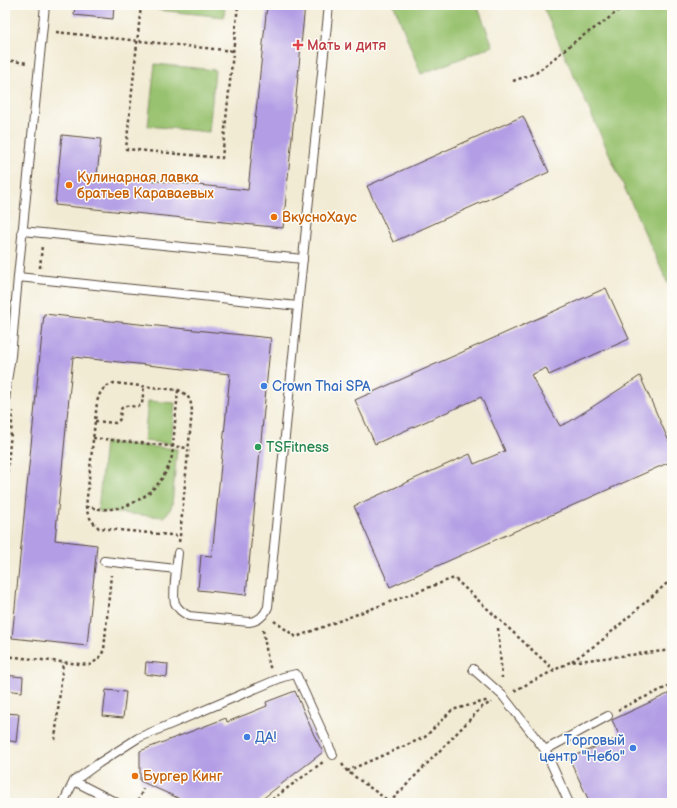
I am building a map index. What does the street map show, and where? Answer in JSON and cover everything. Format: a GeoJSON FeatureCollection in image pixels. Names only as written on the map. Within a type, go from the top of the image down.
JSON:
{"type":"FeatureCollection","features":[{"type":"Feature","properties":{"kind":"lane"},"geometry":{"type":"LineString","coordinates":[[5,402],[11,356],[45,5]]}},
{"type":"Feature","properties":{"kind":"lane"},"geometry":{"type":"LineString","coordinates":[[178,553],[174,597],[182,612],[189,616],[249,622],[255,621],[262,617],[268,607],[329,5]]}},
{"type":"Feature","properties":{"kind":"lane"},"geometry":{"type":"LineString","coordinates":[[22,231],[303,259]]}},
{"type":"Feature","properties":{"kind":"lane"},"geometry":{"type":"LineString","coordinates":[[18,277],[298,306]]}},
{"type":"Feature","properties":{"kind":"lane"},"geometry":{"type":"LineString","coordinates":[[108,562],[176,569]]}},
{"type":"Feature","properties":{"kind":"lane"},"geometry":{"type":"LineString","coordinates":[[474,669],[503,696],[545,750],[569,803]]}},
{"type":"Feature","properties":{"kind":"lane"},"geometry":{"type":"LineString","coordinates":[[63,803],[74,781],[138,738],[283,676],[296,674],[333,755]]}},
{"type":"Feature","properties":{"kind":"lane"},"geometry":{"type":"LineString","coordinates":[[545,750],[608,716]]}},
{"type":"Feature","properties":{"kind":"lane"},"geometry":{"type":"LineString","coordinates":[[74,781],[117,803]]}},
{"type":"Feature","properties":{"kind":"path"},"geometry":{"type":"LineString","coordinates":[[141,5],[126,149],[222,158],[238,5]]}},
{"type":"Feature","properties":{"kind":"path"},"geometry":{"type":"LineString","coordinates":[[513,81],[536,73],[578,39],[604,22],[625,5]]}},
{"type":"Feature","properties":{"kind":"path"},"geometry":{"type":"LineString","coordinates":[[56,32],[233,51]]}},
{"type":"Feature","properties":{"kind":"path"},"geometry":{"type":"LineString","coordinates":[[5,60],[33,63]]}},
{"type":"Feature","properties":{"kind":"path"},"geometry":{"type":"LineString","coordinates":[[39,280],[43,233]]}},
{"type":"Feature","properties":{"kind":"path"},"geometry":{"type":"LineString","coordinates":[[178,553],[180,536],[188,448],[192,411],[191,402],[185,393],[178,390],[114,383],[108,385],[99,393],[97,402],[86,508],[88,514],[94,524],[100,528],[180,536]]}},
{"type":"Feature","properties":{"kind":"path"},"geometry":{"type":"LineString","coordinates":[[95,421],[118,422],[120,419],[121,410],[124,406],[138,407],[142,404],[144,386]]}},
{"type":"Feature","properties":{"kind":"path"},"geometry":{"type":"LineString","coordinates":[[86,508],[104,509],[128,505],[139,500],[157,485],[167,469],[172,455],[178,390]]}},
{"type":"Feature","properties":{"kind":"path"},"geometry":{"type":"LineString","coordinates":[[93,438],[188,448]]}},
{"type":"Feature","properties":{"kind":"path"},"geometry":{"type":"LineString","coordinates":[[5,656],[89,665],[95,662],[104,650],[108,562]]}},
{"type":"Feature","properties":{"kind":"path"},"geometry":{"type":"LineString","coordinates":[[262,617],[296,637],[454,578],[554,670]]}},
{"type":"Feature","properties":{"kind":"path"},"geometry":{"type":"LineString","coordinates":[[503,696],[452,710],[425,737],[347,771],[390,802],[482,707],[570,662],[600,642],[666,584],[672,583]]}},
{"type":"Feature","properties":{"kind":"path"},"geometry":{"type":"LineString","coordinates":[[262,617],[268,662]]}},
{"type":"Feature","properties":{"kind":"path"},"geometry":{"type":"LineString","coordinates":[[498,628],[503,696]]}},
{"type":"Feature","properties":{"kind":"path"},"geometry":{"type":"LineString","coordinates":[[570,662],[672,650]]}},
{"type":"Feature","properties":{"kind":"path"},"geometry":{"type":"LineString","coordinates":[[55,740],[63,662]]}},
{"type":"Feature","properties":{"kind":"path"},"geometry":{"type":"LineString","coordinates":[[608,716],[634,702],[672,685]]}},
{"type":"Feature","properties":{"kind":"path"},"geometry":{"type":"LineString","coordinates":[[267,803],[333,755]]}},
{"type":"Feature","properties":{"kind":"path"},"geometry":{"type":"LineString","coordinates":[[138,801],[143,789]]}},
{"type":"Feature","properties":{"kind":"green space"},"geometry":{"type":"Polygon","coordinates":[[[158,5],[225,5],[224,17],[158,10],[158,5]]]}},
{"type":"Feature","properties":{"kind":"green space"},"geometry":{"type":"Polygon","coordinates":[[[394,5],[477,5],[493,46],[421,74],[394,5]]]}},
{"type":"Feature","properties":{"kind":"green space"},"geometry":{"type":"Polygon","coordinates":[[[542,5],[672,5],[672,293],[542,5]]]}},
{"type":"Feature","properties":{"kind":"green space"},"geometry":{"type":"Polygon","coordinates":[[[155,64],[215,70],[209,132],[148,126],[155,64]]]}},
{"type":"Feature","properties":{"kind":"green space"},"geometry":{"type":"Polygon","coordinates":[[[148,401],[175,403],[171,444],[144,441],[148,401]]]}},
{"type":"Feature","properties":{"kind":"green space"},"geometry":{"type":"Polygon","coordinates":[[[105,442],[177,449],[172,505],[163,517],[98,511],[105,442]]]}},
{"type":"Feature","properties":{"kind":"building"},"geometry":{"type":"Polygon","coordinates":[[[75,5],[114,5],[113,19],[74,15],[75,5]]]}},
{"type":"Feature","properties":{"kind":"building"},"geometry":{"type":"Polygon","coordinates":[[[267,5],[305,5],[283,228],[55,205],[62,135],[101,139],[97,175],[248,190],[267,5]]]}},
{"type":"Feature","properties":{"kind":"building"},"geometry":{"type":"Polygon","coordinates":[[[523,116],[549,172],[393,242],[367,186],[523,116]]]}},
{"type":"Feature","properties":{"kind":"building"},"geometry":{"type":"Polygon","coordinates":[[[606,288],[629,339],[549,375],[546,368],[531,375],[560,426],[569,422],[640,376],[672,448],[672,461],[390,587],[354,506],[470,454],[474,464],[505,451],[481,397],[375,444],[355,400],[606,288]]]}},
{"type":"Feature","properties":{"kind":"building"},"geometry":{"type":"Polygon","coordinates":[[[44,314],[271,338],[246,595],[198,590],[201,555],[212,556],[230,374],[73,357],[55,540],[97,545],[87,646],[12,638],[44,314]]]}},
{"type":"Feature","properties":{"kind":"building"},"geometry":{"type":"Polygon","coordinates":[[[146,662],[168,664],[167,677],[145,674],[146,662]]]}},
{"type":"Feature","properties":{"kind":"building"},"geometry":{"type":"Polygon","coordinates":[[[5,675],[23,677],[22,692],[5,690],[5,675]]]}},
{"type":"Feature","properties":{"kind":"building"},"geometry":{"type":"Polygon","coordinates":[[[106,690],[126,692],[123,718],[103,716],[106,690]]]}},
{"type":"Feature","properties":{"kind":"building"},"geometry":{"type":"Polygon","coordinates":[[[295,691],[323,752],[257,803],[189,803],[140,781],[140,751],[226,718],[227,722],[267,706],[266,702],[295,691]]]}},
{"type":"Feature","properties":{"kind":"building","name":"Торговый центр \"Небо\""},"geometry":{"type":"Polygon","coordinates":[[[672,692],[672,803],[590,803],[569,758],[620,737],[612,720],[672,692]]]}},
{"type":"Feature","properties":{"kind":"building"},"geometry":{"type":"Polygon","coordinates":[[[5,713],[19,714],[16,742],[5,740],[5,713]]]}},
{"type":"Feature","properties":{"kind":"place","name":"Мать и дитя"},"geometry":{"type":"Point","coordinates":[298,45]}},
{"type":"Feature","properties":{"kind":"place","name":"Кулинарная лавка братьев Караваевых"},"geometry":{"type":"Point","coordinates":[69,185]}},
{"type":"Feature","properties":{"kind":"place","name":"ВкусноХаус"},"geometry":{"type":"Point","coordinates":[274,217]}},
{"type":"Feature","properties":{"kind":"place","name":"Crown Thai SPA"},"geometry":{"type":"Point","coordinates":[264,386]}},
{"type":"Feature","properties":{"kind":"place","name":"TSFitness"},"geometry":{"type":"Point","coordinates":[258,447]}},
{"type":"Feature","properties":{"kind":"place","name":"ДА!"},"geometry":{"type":"Point","coordinates":[247,737]}},
{"type":"Feature","properties":{"kind":"place","name":"Торговый центр \"Небо\""},"geometry":{"type":"Point","coordinates":[633,748]}},
{"type":"Feature","properties":{"kind":"place","name":"Бургер Кинг"},"geometry":{"type":"Point","coordinates":[135,776]}}]}
